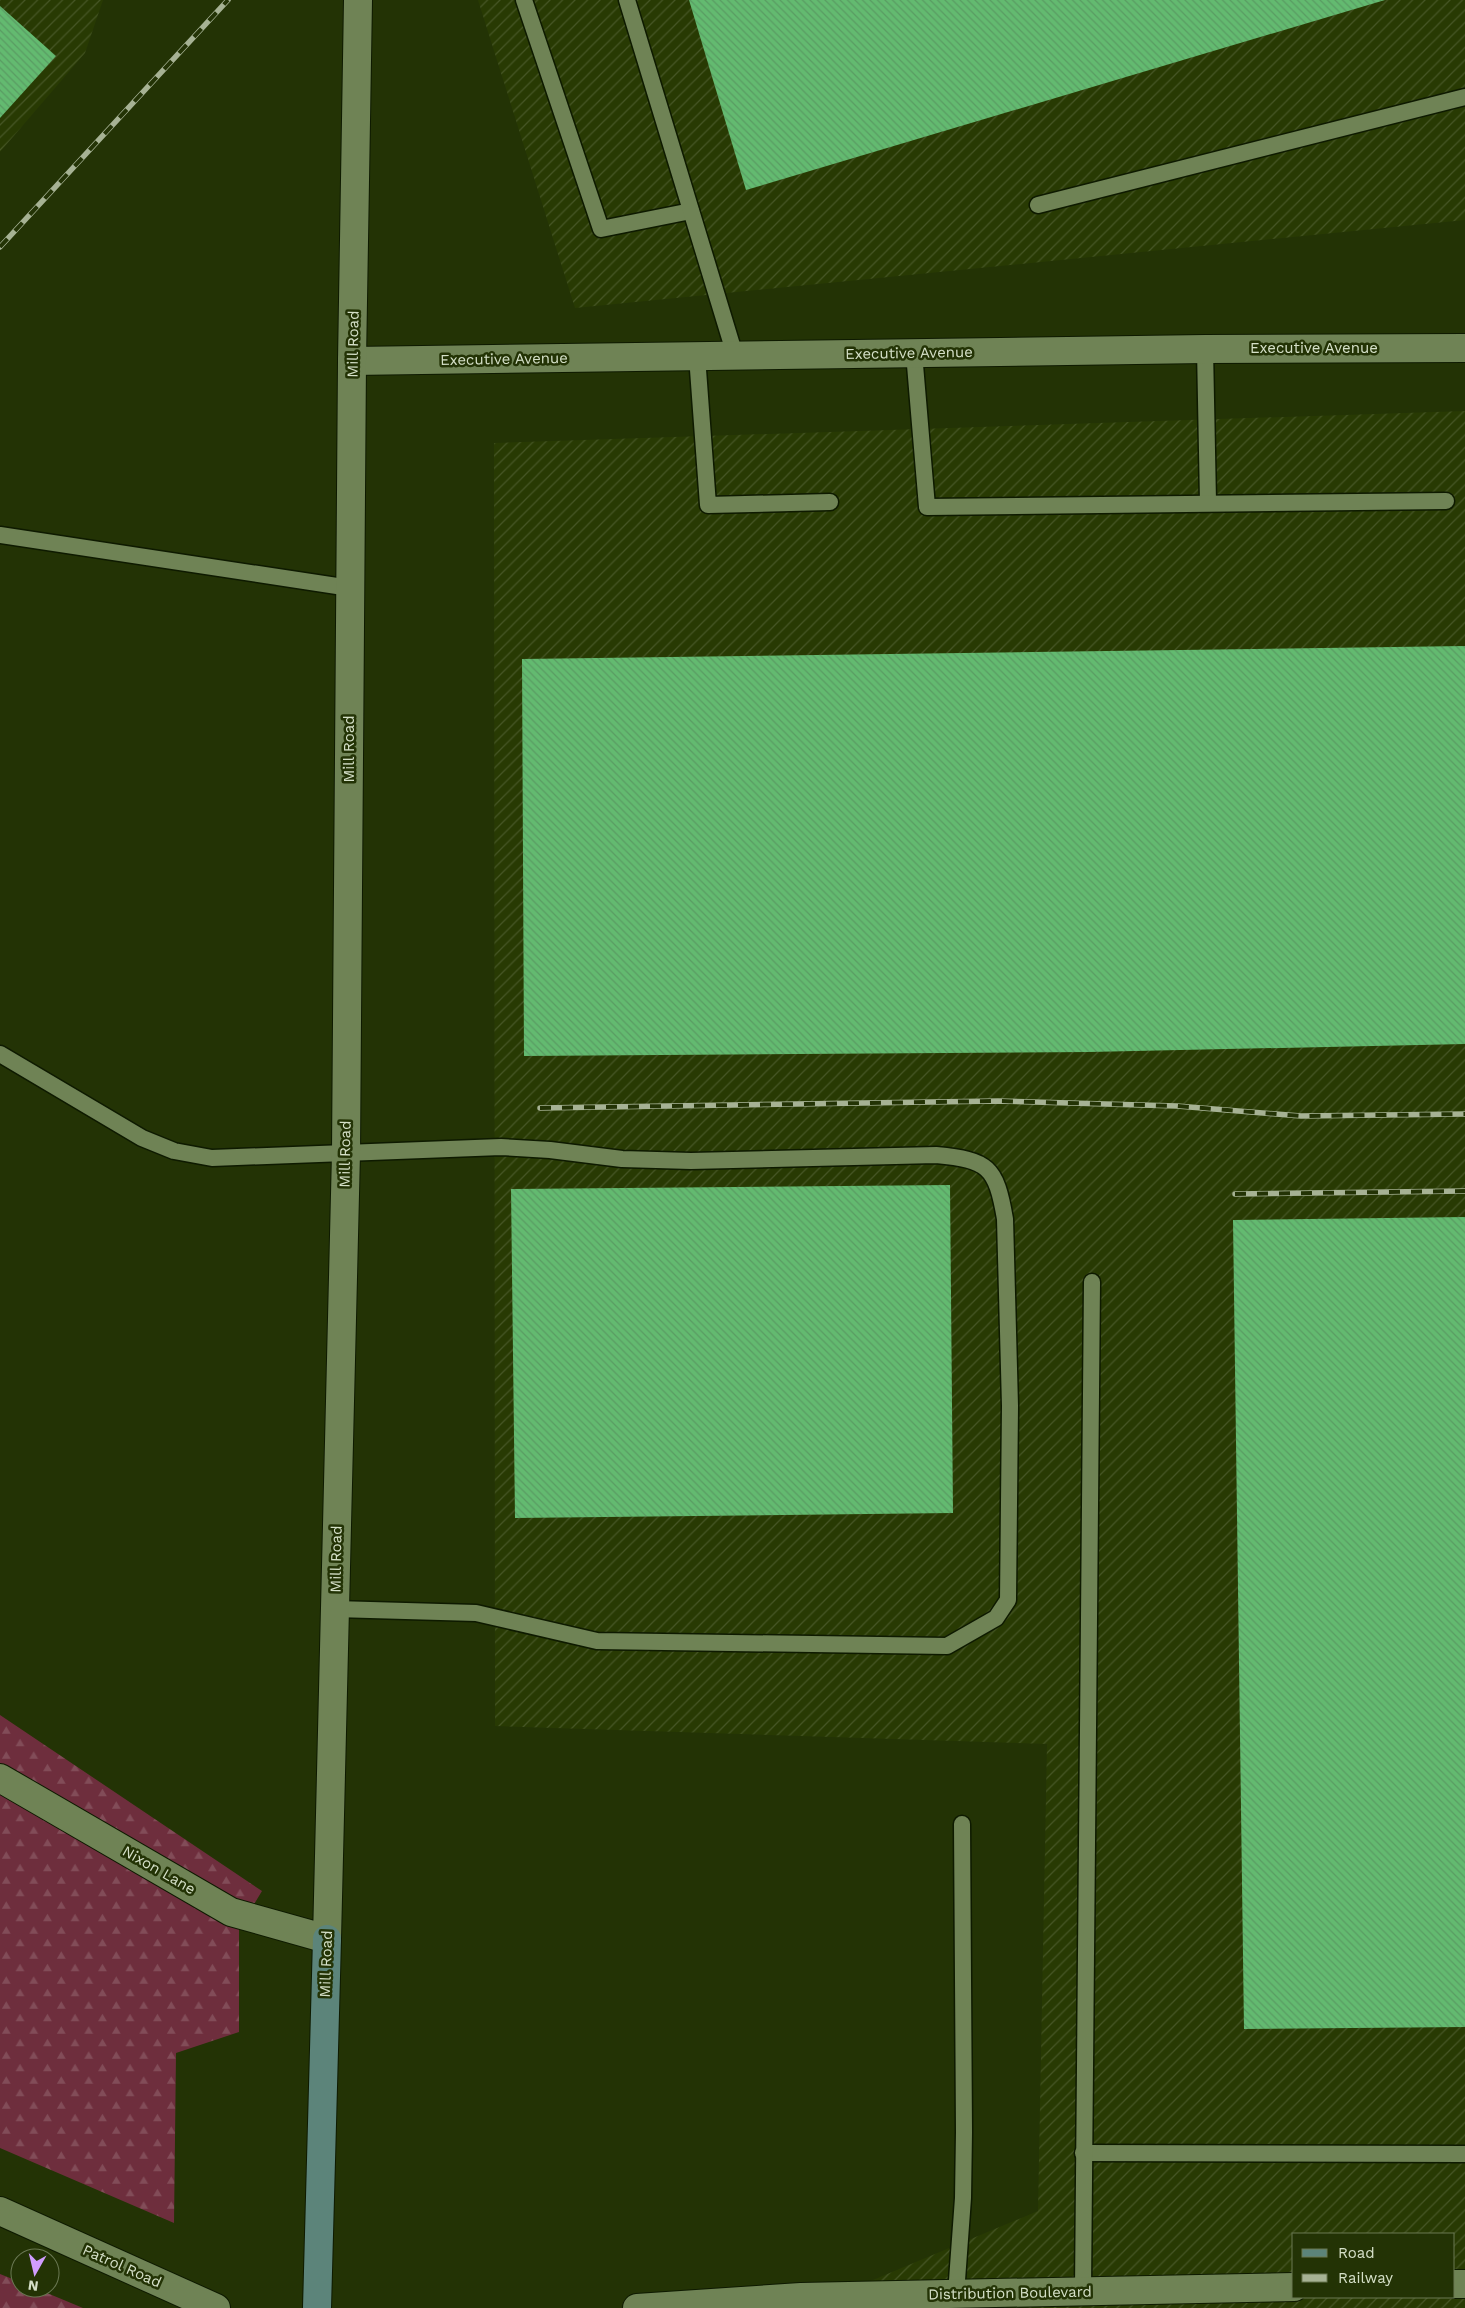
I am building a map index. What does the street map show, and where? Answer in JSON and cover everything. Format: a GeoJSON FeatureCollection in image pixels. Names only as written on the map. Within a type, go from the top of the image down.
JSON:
{"type":"FeatureCollection","features":[{"type":"Feature","properties":{"kind":"street","name":"Mill Road"},"geometry":{"type":"LineString","coordinates":[[317,2308],[346,1153],[352,361],[358,0]]}},
{"type":"Feature","properties":{"kind":"street","name":"Executive Avenue"},"geometry":{"type":"LineString","coordinates":[[352,361],[1205,348],[1465,348]]}},
{"type":"Feature","properties":{"kind":"street","name":"Nixon Lane"},"geometry":{"type":"LineString","coordinates":[[0,1778],[231,1912],[327,1939]]}},
{"type":"Feature","properties":{"kind":"street","name":"Patrol Road"},"geometry":{"type":"LineString","coordinates":[[0,2211],[216,2308]]}},
{"type":"Feature","properties":{"kind":"street","name":"Distribution Boulevard"},"geometry":{"type":"LineString","coordinates":[[637,2308],[801,2298],[1292,2287]]}},
{"type":"Feature","properties":{"kind":"lane"},"geometry":{"type":"LineString","coordinates":[[524,0],[602,229],[691,211]]}},
{"type":"Feature","properties":{"kind":"lane"},"geometry":{"type":"LineString","coordinates":[[627,0],[735,355]]}},
{"type":"Feature","properties":{"kind":"lane"},"geometry":{"type":"LineString","coordinates":[[1038,205],[1465,97]]}},
{"type":"Feature","properties":{"kind":"lane"},"geometry":{"type":"LineString","coordinates":[[1205,348],[1208,502]]}},
{"type":"Feature","properties":{"kind":"lane"},"geometry":{"type":"LineString","coordinates":[[914,353],[927,507],[1208,502],[1446,501]]}},
{"type":"Feature","properties":{"kind":"lane"},"geometry":{"type":"LineString","coordinates":[[697,356],[708,505],[830,502]]}},
{"type":"Feature","properties":{"kind":"lane"},"geometry":{"type":"LineString","coordinates":[[0,535],[350,588]]}},
{"type":"Feature","properties":{"kind":"lane"},"geometry":{"type":"LineString","coordinates":[[0,1054],[142,1138],[174,1151],[212,1158],[501,1147],[550,1150],[622,1159],[731,1162],[936,1155],[963,1158],[980,1163],[992,1175],[998,1188],[1005,1219],[1010,1406],[1008,1600],[996,1618],[947,1646],[597,1641],[476,1613],[334,1609]]}},
{"type":"Feature","properties":{"kind":"lane"},"geometry":{"type":"LineString","coordinates":[[1083,2292],[1092,1282]]}},
{"type":"Feature","properties":{"kind":"lane"},"geometry":{"type":"LineString","coordinates":[[956,2294],[963,2198],[964,2142],[962,1824]]}},
{"type":"Feature","properties":{"kind":"lane"},"geometry":{"type":"LineString","coordinates":[[1083,2153],[1465,2154]]}},
{"type":"Feature","properties":{"kind":"shaded area"},"geometry":{"type":"Polygon","coordinates":[[[0,0],[103,0],[85,53],[0,152],[0,0]]]}},
{"type":"Feature","properties":{"kind":"shaded area"},"geometry":{"type":"Polygon","coordinates":[[[478,0],[1465,0],[1465,220],[575,308],[478,0]]]}},
{"type":"Feature","properties":{"kind":"shaded area"},"geometry":{"type":"Polygon","coordinates":[[[1465,411],[1465,2308],[806,2308],[1038,2211],[1047,1744],[495,1726],[494,443],[1465,411]]]}},
{"type":"Feature","properties":{"kind":"green space"},"geometry":{"type":"Polygon","coordinates":[[[0,1715],[262,1891],[239,1929],[239,2032],[176,2053],[174,2223],[0,2148],[0,1715]]]}},
{"type":"Feature","properties":{"kind":"green space"},"geometry":{"type":"Polygon","coordinates":[[[0,2274],[10,2278],[10,2298],[59,2298],[83,2308],[0,2308],[0,2274]]]}},
{"type":"Feature","properties":{"kind":"building"},"geometry":{"type":"Polygon","coordinates":[[[689,0],[1385,0],[746,190],[689,0]]]}},
{"type":"Feature","properties":{"kind":"building"},"geometry":{"type":"Polygon","coordinates":[[[0,6],[56,56],[0,118],[0,6]]]}},
{"type":"Feature","properties":{"kind":"building"},"geometry":{"type":"Polygon","coordinates":[[[1465,646],[1465,1044],[1089,1052],[524,1056],[522,659],[1465,646]]]}},
{"type":"Feature","properties":{"kind":"building"},"geometry":{"type":"Polygon","coordinates":[[[950,1185],[953,1513],[515,1518],[511,1189],[950,1185]]]}},
{"type":"Feature","properties":{"kind":"building"},"geometry":{"type":"Polygon","coordinates":[[[1465,1217],[1465,2027],[1244,2029],[1233,1220],[1465,1217]]]}},
{"type":"Feature","properties":{"kind":"railway"},"geometry":{"type":"LineString","coordinates":[[0,247],[228,0]]}},
{"type":"Feature","properties":{"kind":"railway"},"geometry":{"type":"LineString","coordinates":[[540,1108],[998,1101],[1177,1106],[1301,1116],[1465,1114]]}},
{"type":"Feature","properties":{"kind":"railway"},"geometry":{"type":"LineString","coordinates":[[1235,1194],[1465,1191]]}}]}
